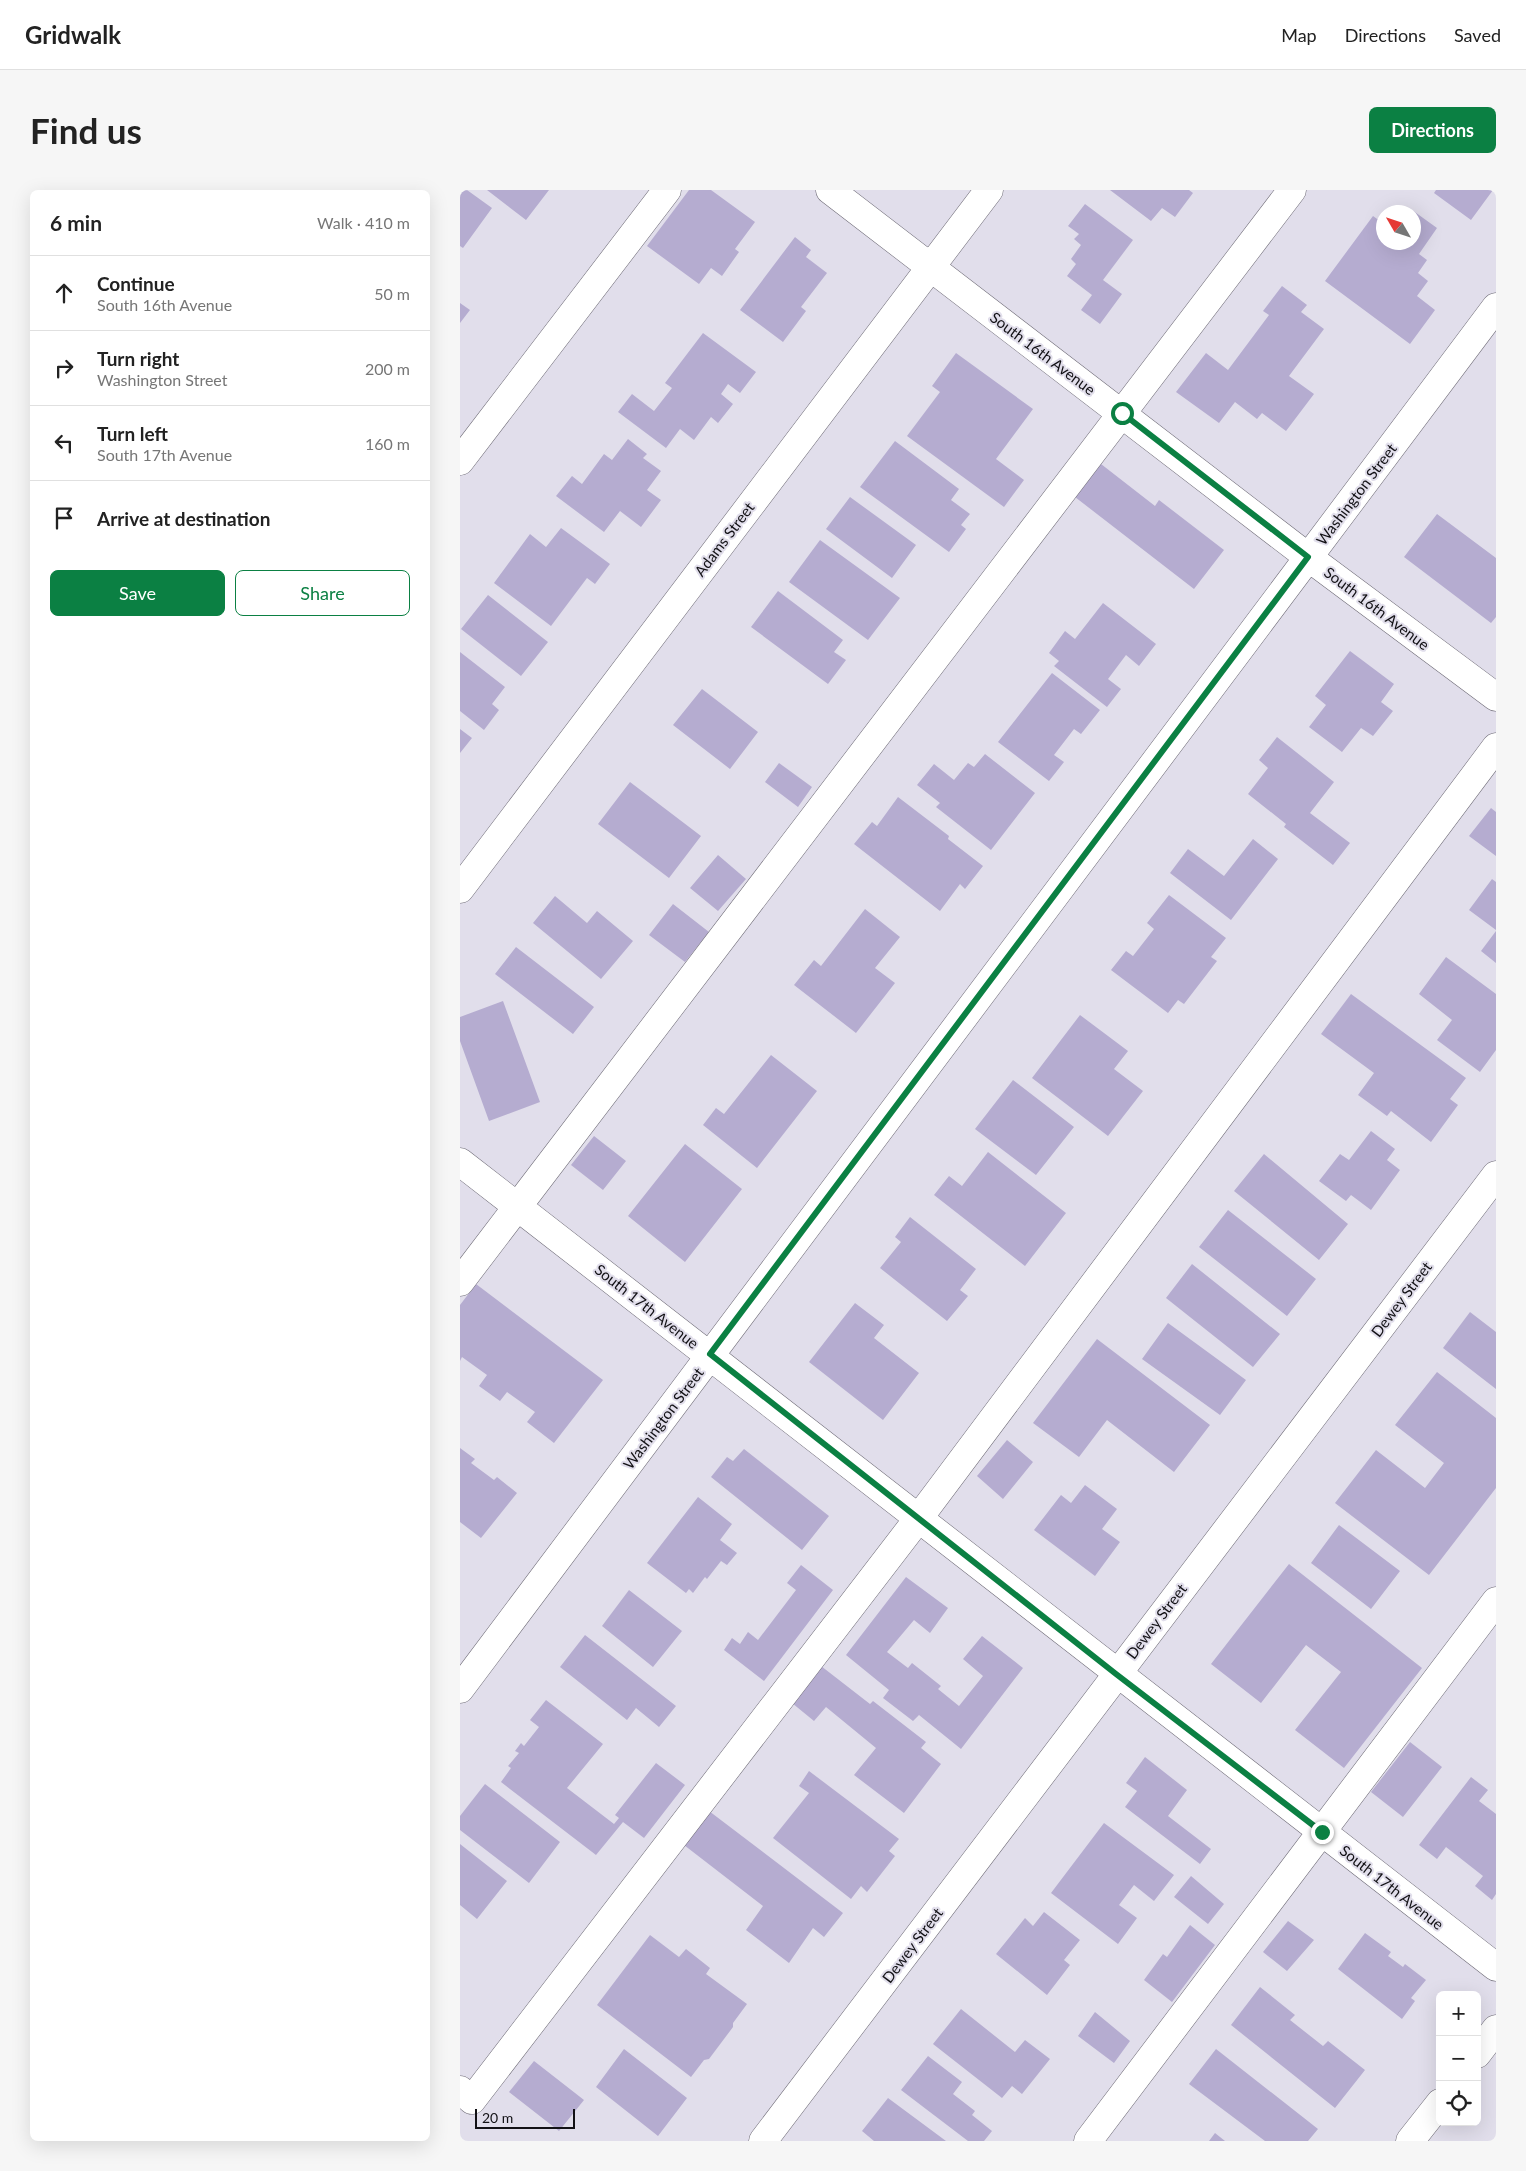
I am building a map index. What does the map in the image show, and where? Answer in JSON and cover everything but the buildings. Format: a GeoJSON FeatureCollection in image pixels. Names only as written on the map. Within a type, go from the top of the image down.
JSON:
{"type":"FeatureCollection","features":[{"type":"Feature","properties":{"kind":"street"},"geometry":{"type":"LineString","coordinates":[[460,461],[667,190]]}},
{"type":"Feature","properties":{"kind":"street","name":"South 16th Avenue"},"geometry":{"type":"LineString","coordinates":[[830,190],[1308,557],[1496,697]]}},
{"type":"Feature","properties":{"kind":"street","name":"Adams Street"},"geometry":{"type":"LineString","coordinates":[[460,889],[989,190]]}},
{"type":"Feature","properties":{"kind":"street"},"geometry":{"type":"LineString","coordinates":[[460,1282],[1292,190]]}},
{"type":"Feature","properties":{"kind":"street","name":"Washington Street"},"geometry":{"type":"LineString","coordinates":[[460,1689],[1496,308]]}},
{"type":"Feature","properties":{"kind":"street"},"geometry":{"type":"LineString","coordinates":[[466,2095],[918,1518],[1496,747]]}},
{"type":"Feature","properties":{"kind":"street","name":"South 17th Avenue"},"geometry":{"type":"LineString","coordinates":[[460,1162],[710,1354],[1116,1674],[1496,1967]]}},
{"type":"Feature","properties":{"kind":"street","name":"Dewey Street"},"geometry":{"type":"LineString","coordinates":[[763,2141],[1496,1175]]}},
{"type":"Feature","properties":{"kind":"street"},"geometry":{"type":"LineString","coordinates":[[1088,2141],[1496,1602]]}},
{"type":"Feature","properties":{"kind":"street"},"geometry":{"type":"LineString","coordinates":[[1481,2049],[1496,2029]]}},
{"type":"Feature","properties":{"kind":"street"},"geometry":{"type":"LineString","coordinates":[[1410,2141],[1436,2107]]}},
{"type":"Feature","properties":{"kind":"route"},"geometry":{"type":"LineString","coordinates":[[1122,413],[1308,557],[710,1354],[1116,1674],[1322,1832]]}}]}
